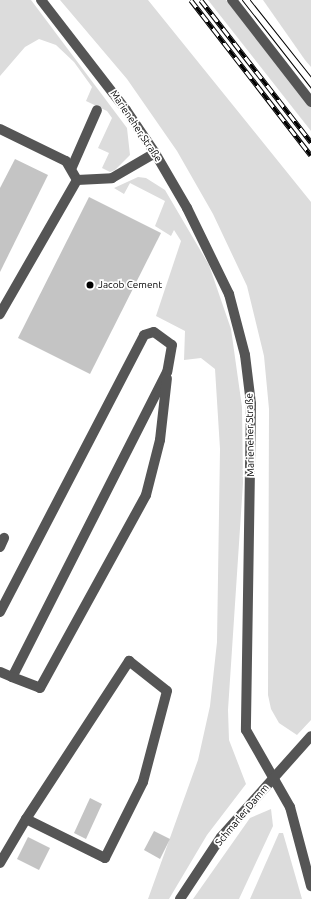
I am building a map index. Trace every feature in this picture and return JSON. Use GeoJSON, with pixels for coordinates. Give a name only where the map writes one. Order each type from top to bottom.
{"type":"FeatureCollection","features":[{"type":"Feature","properties":{"kind":"street","name":"Marieneher Straße"},"geometry":{"type":"LineString","coordinates":[[41,0],[126,110],[155,153],[219,269],[245,355],[251,419],[245,710],[250,742],[274,776],[290,807],[311,886]]}},
{"type":"Feature","properties":{"kind":"street"},"geometry":{"type":"LineString","coordinates":[[232,0],[311,102]]}},
{"type":"Feature","properties":{"kind":"street"},"geometry":{"type":"LineString","coordinates":[[72,167],[98,110]]}},
{"type":"Feature","properties":{"kind":"street"},"geometry":{"type":"LineString","coordinates":[[0,129],[72,167],[77,180]]}},
{"type":"Feature","properties":{"kind":"street"},"geometry":{"type":"LineString","coordinates":[[77,180],[112,178],[155,153]]}},
{"type":"Feature","properties":{"kind":"street"},"geometry":{"type":"LineString","coordinates":[[0,314],[77,180]]}},
{"type":"Feature","properties":{"kind":"street"},"geometry":{"type":"LineString","coordinates":[[0,612],[144,335],[154,332],[172,345],[160,440],[146,495],[40,688],[0,672]]}},
{"type":"Feature","properties":{"kind":"street"},"geometry":{"type":"LineString","coordinates":[[12,677],[168,372]]}},
{"type":"Feature","properties":{"kind":"street"},"geometry":{"type":"LineString","coordinates":[[0,863],[26,819],[129,661],[167,691],[143,782],[105,858],[26,819]]}},
{"type":"Feature","properties":{"kind":"street","name":"Schmarler Damm"},"geometry":{"type":"LineString","coordinates":[[180,899],[221,837],[311,736]]}},
{"type":"Feature","properties":{"kind":"shaded area"},"geometry":{"type":"Polygon","coordinates":[[[0,0],[31,0],[127,128],[130,155],[115,170],[110,172],[102,168],[109,153],[98,148],[112,118],[107,111],[86,101],[92,87],[74,62],[56,45],[39,39],[25,47],[0,76],[0,0]]]}},
{"type":"Feature","properties":{"kind":"shaded area"},"geometry":{"type":"Polygon","coordinates":[[[60,0],[148,0],[311,202],[311,720],[297,735],[279,723],[271,709],[268,695],[269,409],[264,356],[247,286],[213,214],[177,151],[127,79],[60,0]]]}},
{"type":"Feature","properties":{"kind":"shaded area"},"geometry":{"type":"Polygon","coordinates":[[[208,0],[226,0],[311,107],[311,131],[208,0]]]}},
{"type":"Feature","properties":{"kind":"shaded area"},"geometry":{"type":"Polygon","coordinates":[[[263,0],[311,0],[311,67],[305,60],[263,0]]]}},
{"type":"Feature","properties":{"kind":"shaded area"},"geometry":{"type":"Polygon","coordinates":[[[138,177],[146,178],[165,190],[209,265],[231,329],[242,407],[243,483],[228,710],[229,740],[246,784],[207,835],[169,899],[148,899],[198,760],[210,706],[217,642],[220,449],[215,369],[201,358],[184,360],[185,331],[156,316],[181,241],[174,230],[171,236],[155,226],[165,201],[130,183],[124,194],[114,188],[138,177]]]}},
{"type":"Feature","properties":{"kind":"shaded area"},"geometry":{"type":"Polygon","coordinates":[[[271,809],[273,826],[239,899],[193,899],[250,818],[271,809]]]}},
{"type":"Feature","properties":{"kind":"shaded area"},"geometry":{"type":"Polygon","coordinates":[[[279,833],[283,833],[302,899],[250,899],[279,833]]]}},
{"type":"Feature","properties":{"kind":"building"},"geometry":{"type":"Polygon","coordinates":[[[15,159],[48,175],[0,272],[0,188],[15,159]]]}},
{"type":"Feature","properties":{"kind":"building","name":"Jacob Cement"},"geometry":{"type":"Polygon","coordinates":[[[89,197],[161,233],[90,374],[18,338],[89,197]]]}},
{"type":"Feature","properties":{"kind":"building"},"geometry":{"type":"Polygon","coordinates":[[[90,798],[102,804],[86,839],[74,833],[90,798]]]}},
{"type":"Feature","properties":{"kind":"building"},"geometry":{"type":"Polygon","coordinates":[[[154,831],[170,839],[160,859],[144,850],[154,831]]]}},
{"type":"Feature","properties":{"kind":"building"},"geometry":{"type":"Polygon","coordinates":[[[28,837],[50,848],[39,870],[17,859],[28,837]]]}},
{"type":"Feature","properties":{"kind":"tram line"},"geometry":{"type":"LineString","coordinates":[[242,0],[311,88]]}},
{"type":"Feature","properties":{"kind":"tram line"},"geometry":{"type":"LineString","coordinates":[[250,0],[311,77]]}},
{"type":"Feature","properties":{"kind":"railway"},"geometry":{"type":"LineString","coordinates":[[191,0],[311,155]]}},
{"type":"Feature","properties":{"kind":"railway"},"geometry":{"type":"LineString","coordinates":[[201,0],[311,142]]}},
{"type":"Feature","properties":{"kind":"place","name":"Jacob Cement"},"geometry":{"type":"Point","coordinates":[90,285]}}]}
